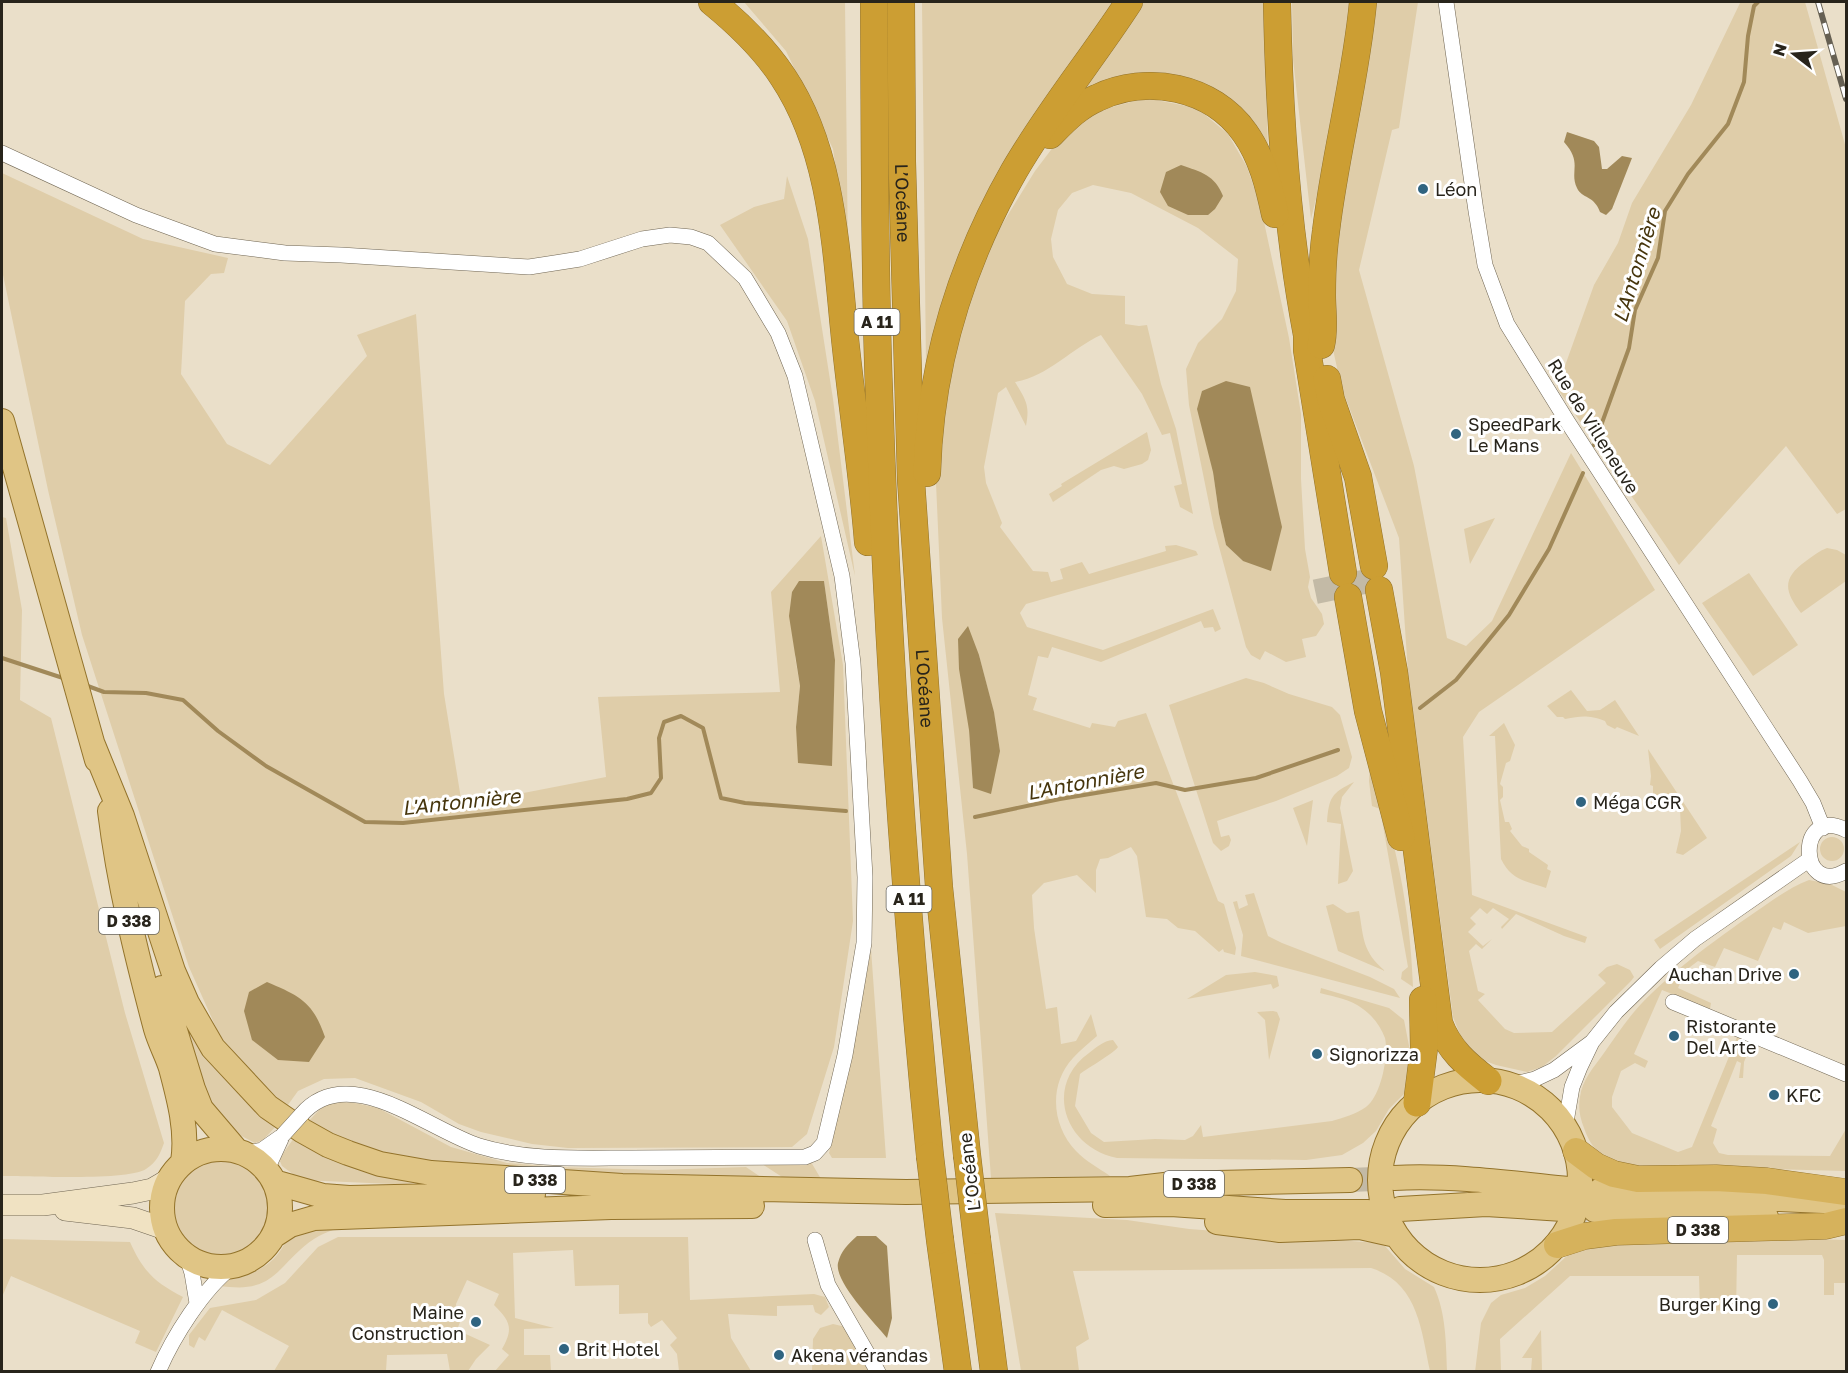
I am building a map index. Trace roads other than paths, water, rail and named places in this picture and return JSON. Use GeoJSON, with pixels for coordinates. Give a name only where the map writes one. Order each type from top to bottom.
{"type":"FeatureCollection","features":[{"type":"Feature","properties":{"kind":"highway"},"geometry":{"type":"LineString","coordinates":[[712,2],[739,24],[761,47],[784,78],[802,112],[819,154],[831,215],[866,519],[874,611],[890,642]]}},
{"type":"Feature","properties":{"kind":"highway","name":"L’Océane"},"geometry":{"type":"LineString","coordinates":[[874,2],[878,367],[890,642],[917,1022],[930,1156],[958,1371]]}},
{"type":"Feature","properties":{"kind":"highway","name":"L’Océane"},"geometry":{"type":"LineString","coordinates":[[901,2],[906,352],[919,601],[940,898],[967,1155],[994,1371]]}},
{"type":"Feature","properties":{"kind":"highway"},"geometry":{"type":"LineString","coordinates":[[919,601],[929,574],[928,434],[934,388],[957,294],[989,217],[1024,156],[1129,2]]}},
{"type":"Feature","properties":{"kind":"highway"},"geometry":{"type":"LineString","coordinates":[[1278,2],[1278,97],[1291,233],[1308,335],[1358,477],[1369,537],[1385,564],[1390,588],[1384,620],[1396,684],[1439,1023],[1450,1047],[1468,1066],[1500,1083]]}},
{"type":"Feature","properties":{"kind":"highway"},"geometry":{"type":"LineString","coordinates":[[1363,2],[1326,233],[1322,270],[1323,334],[1314,348],[1338,545],[1353,584],[1384,620]]}},
{"type":"Feature","properties":{"kind":"highway"},"geometry":{"type":"LineString","coordinates":[[989,217],[1001,208],[1047,138],[1081,107],[1110,92],[1140,86],[1166,86],[1190,92],[1225,113],[1245,132],[1258,155],[1268,185],[1300,336],[1314,348]]}},
{"type":"Feature","properties":{"kind":"highway"},"geometry":{"type":"LineString","coordinates":[[1369,537],[1353,584],[1353,626],[1368,711],[1396,815],[1410,885],[1422,978],[1424,1047],[1417,1103]]}},
{"type":"Feature","properties":{"kind":"highway"},"geometry":{"type":"LineString","coordinates":[[1576,1151],[1596,1166],[1614,1174],[1638,1179],[1716,1178],[1767,1181],[1846,1192]]}},
{"type":"Feature","properties":{"kind":"highway","name":"D 338"},"geometry":{"type":"LineString","coordinates":[[1557,1245],[1594,1234],[1616,1232],[1826,1226],[1844,1215]]}},
{"type":"Feature","properties":{"kind":"main road","name":"D 338"},"geometry":{"type":"LineString","coordinates":[[2,421],[93,745],[109,808],[115,855],[133,940],[180,1109],[186,1145],[176,1171]]}},
{"type":"Feature","properties":{"kind":"main road","name":"D 338"},"geometry":{"type":"LineString","coordinates":[[93,745],[122,816],[169,960],[187,1003],[213,1048],[248,1087],[284,1120],[328,1145],[348,1153],[380,1164],[431,1173],[622,1186],[1125,1197],[1171,1204],[1285,1212],[1368,1212]]}},
{"type":"Feature","properties":{"kind":"main road","name":"D 338"},"geometry":{"type":"LineString","coordinates":[[109,808],[120,832],[167,1006],[193,1089],[201,1109],[240,1152]]}},
{"type":"Feature","properties":{"kind":"main road"},"geometry":{"type":"LineString","coordinates":[[1463,1082],[1500,1083],[1525,1091],[1543,1102],[1565,1128],[1576,1151],[1580,1182],[1577,1203],[1570,1224],[1557,1245],[1541,1260],[1521,1272],[1497,1279],[1470,1280],[1432,1268],[1412,1254],[1396,1234],[1382,1201],[1380,1181],[1388,1169],[1392,1133],[1401,1119],[1417,1103],[1438,1089],[1450,1085],[1463,1082]]}},
{"type":"Feature","properties":{"kind":"main road"},"geometry":{"type":"LineString","coordinates":[[2,1205],[44,1205],[133,1194],[152,1189],[195,1154],[222,1148],[240,1152],[260,1163],[271,1177],[278,1192],[280,1209],[277,1225],[267,1245],[254,1257],[233,1266],[209,1266],[187,1257],[174,1245],[165,1229],[161,1207],[163,1193],[176,1171]]}},
{"type":"Feature","properties":{"kind":"main road","name":"D 338"},"geometry":{"type":"LineString","coordinates":[[273,1236],[290,1225],[314,1218],[612,1207],[1172,1195],[1331,1201],[1359,1192],[1388,1169]]}},
{"type":"Feature","properties":{"kind":"main road"},"geometry":{"type":"LineString","coordinates":[[1388,1169],[1416,1176],[1469,1179],[1566,1199],[1400,1209]]}},
{"type":"Feature","properties":{"kind":"main road","name":"D 338"},"geometry":{"type":"LineString","coordinates":[[271,1177],[323,1196],[349,1198],[776,1190]]}},
{"type":"Feature","properties":{"kind":"main road","name":"D 338"},"geometry":{"type":"LineString","coordinates":[[1125,1197],[1173,1184],[1350,1180]]}},
{"type":"Feature","properties":{"kind":"main road","name":"D 338"},"geometry":{"type":"LineString","coordinates":[[1125,1197],[1170,1216],[1280,1230],[1360,1227],[1396,1234]]}},
{"type":"Feature","properties":{"kind":"main road","name":"D 338"},"geometry":{"type":"LineString","coordinates":[[1598,1201],[1825,1218],[1844,1215]]}},
{"type":"Feature","properties":{"kind":"main road"},"geometry":{"type":"LineString","coordinates":[[44,1205],[64,1210],[133,1218],[165,1229]]}},
{"type":"Feature","properties":{"kind":"street","name":"Rue de Villeneuve"},"geometry":{"type":"LineString","coordinates":[[1446,2],[1485,265],[1507,324],[1567,422],[1800,781],[1813,803],[1822,828]]}},
{"type":"Feature","properties":{"kind":"street"},"geometry":{"type":"LineString","coordinates":[[2,153],[136,215],[214,244],[285,253],[529,267],[580,259],[642,239],[670,235],[691,237],[708,243],[745,278],[778,333],[795,376],[842,576],[853,663],[865,877],[864,943],[845,1055],[824,1143],[815,1153],[805,1157],[557,1158],[511,1154],[478,1145],[370,1097],[336,1094],[309,1105],[282,1136],[262,1150],[240,1152]]}},
{"type":"Feature","properties":{"kind":"street"},"geometry":{"type":"LineString","coordinates":[[1846,830],[1836,826],[1822,828],[1809,842],[1810,859],[1816,868],[1834,876],[1846,871]]}},
{"type":"Feature","properties":{"kind":"street"},"geometry":{"type":"LineString","coordinates":[[1565,1128],[1572,1087],[1592,1042],[1616,1012],[1687,946],[1736,909],[1810,859]]}},
{"type":"Feature","properties":{"kind":"street"},"geometry":{"type":"LineString","coordinates":[[1673,1002],[1846,1074]]}},
{"type":"Feature","properties":{"kind":"street"},"geometry":{"type":"LineString","coordinates":[[1500,1083],[1535,1079],[1554,1070],[1592,1042]]}},
{"type":"Feature","properties":{"kind":"street"},"geometry":{"type":"LineString","coordinates":[[271,1177],[270,1163],[282,1136]]}},
{"type":"Feature","properties":{"kind":"street"},"geometry":{"type":"LineString","coordinates":[[815,1240],[828,1285],[878,1371]]}},
{"type":"Feature","properties":{"kind":"street"},"geometry":{"type":"LineString","coordinates":[[187,1257],[197,1303]]}},
{"type":"Feature","properties":{"kind":"street"},"geometry":{"type":"LineString","coordinates":[[158,1371],[197,1303],[218,1278],[233,1266]]}},
{"type":"Feature","properties":{"kind":"waterway","name":"L'Antonnière"},"geometry":{"type":"LineString","coordinates":[[1594,445],[1629,348],[1635,310],[1658,258],[1665,211],[1688,174],[1728,124],[1744,82],[1748,36],[1754,6],[1758,2]]}},
{"type":"Feature","properties":{"kind":"waterway","name":"L'Antonnière"},"geometry":{"type":"LineString","coordinates":[[1420,708],[1456,680],[1509,615],[1549,549],[1583,473]]}},
{"type":"Feature","properties":{"kind":"waterway","name":"L'Antonnière"},"geometry":{"type":"LineString","coordinates":[[2,658],[66,679]]}},
{"type":"Feature","properties":{"kind":"waterway","name":"L'Antonnière"},"geometry":{"type":"LineString","coordinates":[[85,685],[104,692],[146,693],[183,700],[218,731],[266,766],[365,822],[403,823],[627,799],[651,793],[661,778],[659,738],[664,722],[681,716],[703,728],[721,798],[745,803],[846,811]]}},
{"type":"Feature","properties":{"kind":"waterway","name":"L'Antonnière"},"geometry":{"type":"LineString","coordinates":[[975,817],[1060,799],[1156,783],[1185,790],[1256,778],[1338,750]]}},
{"type":"Feature","properties":{"kind":"tunnel"},"geometry":{"type":"LineString","coordinates":[[1356,571],[1360,595]]}},
{"type":"Feature","properties":{"kind":"tunnel"},"geometry":{"type":"LineString","coordinates":[[1326,577],[1331,601]]}},
{"type":"Feature","properties":{"kind":"tunnel"},"geometry":{"type":"LineString","coordinates":[[1350,1180],[1394,1178]]}},
{"type":"Feature","properties":{"kind":"tunnel"},"geometry":{"type":"LineString","coordinates":[[1563,1209],[1595,1210]]}},
{"type":"Feature","properties":{"kind":"railway"},"geometry":{"type":"LineString","coordinates":[[1818,2],[1846,99]]}},
{"type":"Feature","properties":{"kind":"place","name":"Léon"},"geometry":{"type":"Point","coordinates":[1423,189]}},
{"type":"Feature","properties":{"kind":"place","name":"SpeedPark Le Mans"},"geometry":{"type":"Point","coordinates":[1456,434]}},
{"type":"Feature","properties":{"kind":"place","name":"Méga CGR"},"geometry":{"type":"Point","coordinates":[1581,802]}},
{"type":"Feature","properties":{"kind":"place","name":"Auchan Drive"},"geometry":{"type":"Point","coordinates":[1794,974]}},
{"type":"Feature","properties":{"kind":"place","name":"Ristorante Del Arte"},"geometry":{"type":"Point","coordinates":[1674,1036]}},
{"type":"Feature","properties":{"kind":"place","name":"Signorizza"},"geometry":{"type":"Point","coordinates":[1317,1054]}},
{"type":"Feature","properties":{"kind":"place","name":"KFC"},"geometry":{"type":"Point","coordinates":[1774,1095]}},
{"type":"Feature","properties":{"kind":"place","name":"Burger King"},"geometry":{"type":"Point","coordinates":[1773,1304]}},
{"type":"Feature","properties":{"kind":"place","name":"Maine Construction"},"geometry":{"type":"Point","coordinates":[476,1322]}},
{"type":"Feature","properties":{"kind":"place","name":"Brit Hotel"},"geometry":{"type":"Point","coordinates":[564,1349]}},
{"type":"Feature","properties":{"kind":"place","name":"Akena vérandas"},"geometry":{"type":"Point","coordinates":[779,1355]}}]}
